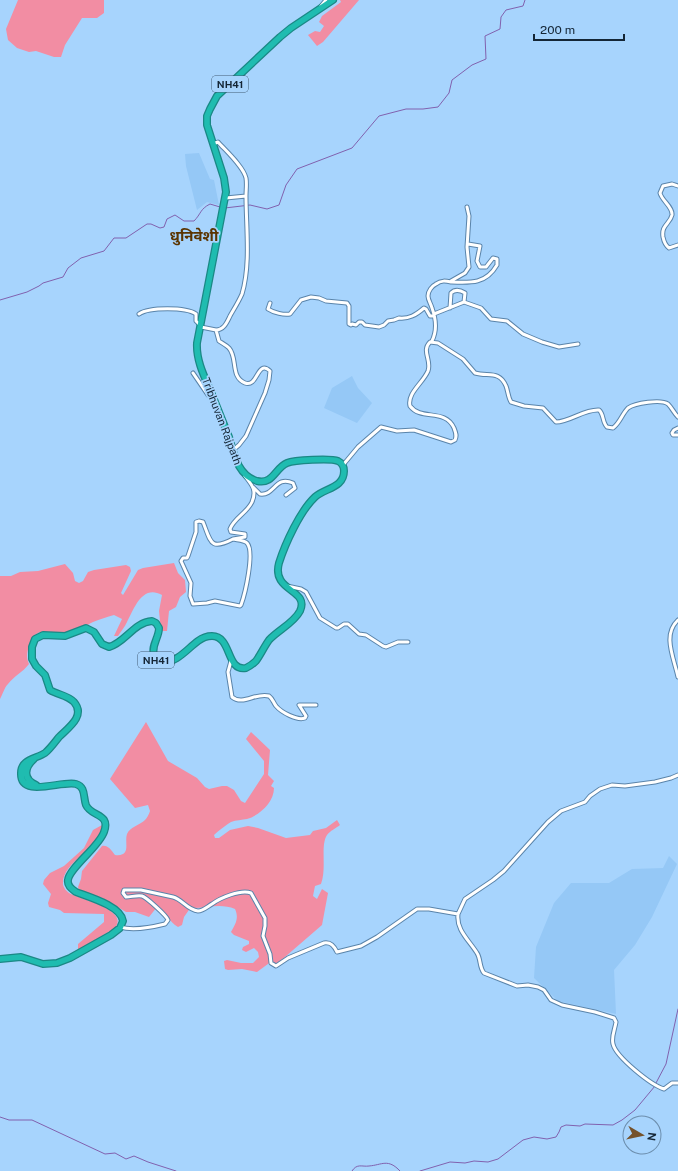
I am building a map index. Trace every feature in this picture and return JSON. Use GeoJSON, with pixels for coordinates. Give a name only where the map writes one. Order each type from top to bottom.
{"type":"FeatureCollection","features":[{"type":"Feature","properties":{"kind":"highway","name":"Tribhuvan Rajpath"},"geometry":{"type":"LineString","coordinates":[[333,0],[280,37],[217,96],[207,116],[207,125],[226,186],[226,198],[198,342],[197,354],[236,461],[241,470],[248,476],[263,482],[269,479],[282,466],[290,462],[331,460],[338,461],[343,465]]}},
{"type":"Feature","properties":{"kind":"highway"},"geometry":{"type":"LineString","coordinates":[[232,659],[239,668],[245,668],[252,665],[269,640],[298,614],[301,607],[299,599],[295,592],[284,585],[278,577],[278,567],[283,551],[306,507],[315,497],[340,483],[344,475],[343,465]]}},
{"type":"Feature","properties":{"kind":"highway","name":"NH41"},"geometry":{"type":"LineString","coordinates":[[120,927],[123,922],[122,917],[117,910],[76,892],[70,888],[68,883],[72,871],[96,845],[103,835],[106,826],[104,820],[88,807],[83,790],[78,785],[66,784],[34,787],[23,782],[21,776],[21,770],[24,764],[47,751],[72,724],[78,712],[75,704],[70,698],[50,690],[45,675],[34,663],[31,654],[34,640],[38,636],[65,636],[84,628],[88,628],[95,634],[102,644],[109,647],[118,643],[141,625],[152,622],[156,623],[159,628],[153,648],[154,656],[157,661],[165,662],[174,660],[200,640],[211,636],[218,637],[223,641],[232,659]]}},
{"type":"Feature","properties":{"kind":"highway"},"geometry":{"type":"LineString","coordinates":[[0,959],[21,956],[43,964],[54,964],[70,958],[104,939],[120,927]]}},
{"type":"Feature","properties":{"kind":"street"},"geometry":{"type":"LineString","coordinates":[[316,12],[326,0]]}},
{"type":"Feature","properties":{"kind":"street"},"geometry":{"type":"LineString","coordinates":[[139,314],[147,310],[156,309],[194,312],[196,314],[196,322],[201,326],[220,330],[225,326],[242,294],[248,250],[245,176],[232,155],[218,142],[213,144]]}},
{"type":"Feature","properties":{"kind":"street"},"geometry":{"type":"LineString","coordinates":[[678,186],[672,184],[663,186],[660,193],[661,198],[672,213],[672,216],[663,229],[663,241],[669,248],[678,245]]}},
{"type":"Feature","properties":{"kind":"street"},"geometry":{"type":"LineString","coordinates":[[226,198],[246,196]]}},
{"type":"Feature","properties":{"kind":"street"},"geometry":{"type":"LineString","coordinates":[[450,282],[466,273],[468,269],[469,216],[467,207]]}},
{"type":"Feature","properties":{"kind":"street"},"geometry":{"type":"LineString","coordinates":[[343,465],[358,447],[381,427],[397,431],[414,430],[448,442],[453,442],[455,440],[456,432],[449,420],[441,416],[416,411],[412,409],[410,402],[411,395],[428,371],[429,365],[426,348],[428,343],[432,341],[436,328],[434,315],[428,297],[430,290],[438,282],[478,282],[488,276],[497,265],[497,259],[493,258],[486,267],[480,267],[477,261],[480,246],[468,244]]}},
{"type":"Feature","properties":{"kind":"street"},"geometry":{"type":"LineString","coordinates":[[450,308],[451,293],[455,290],[465,293],[464,302]]}},
{"type":"Feature","properties":{"kind":"street"},"geometry":{"type":"LineString","coordinates":[[270,303],[268,308],[272,311],[285,315],[290,314],[301,300],[311,297],[326,301],[347,303],[350,306],[349,324],[351,326],[352,324],[356,325],[359,322],[362,322],[365,325],[379,327],[388,321],[415,315],[424,308],[430,316],[464,302],[481,308],[492,319],[507,321],[523,334],[536,340],[555,346],[578,344]]}},
{"type":"Feature","properties":{"kind":"street"},"geometry":{"type":"LineString","coordinates":[[216,330],[219,341],[230,348],[236,375],[239,379],[246,383],[251,383],[256,378],[260,370],[266,368],[270,371],[269,380],[246,436],[233,450]]}},
{"type":"Feature","properties":{"kind":"street"},"geometry":{"type":"LineString","coordinates":[[432,341],[438,343],[463,359],[475,373],[492,375],[500,378],[506,386],[511,402],[524,406],[543,408],[556,422],[561,422],[597,409],[601,411],[604,425],[613,428],[620,422],[629,407],[658,401],[669,405],[678,417]]}},
{"type":"Feature","properties":{"kind":"street"},"geometry":{"type":"LineString","coordinates":[[193,373],[208,395],[213,396]]}},
{"type":"Feature","properties":{"kind":"street"},"geometry":{"type":"LineString","coordinates":[[678,428],[672,433],[673,435],[678,436]]}},
{"type":"Feature","properties":{"kind":"street"},"geometry":{"type":"LineString","coordinates":[[236,461],[238,469],[260,494],[264,495],[268,493],[280,482],[288,481],[293,483],[295,488],[286,495]]}},
{"type":"Feature","properties":{"kind":"street"},"geometry":{"type":"LineString","coordinates":[[233,539],[246,542],[249,547],[248,576],[241,605],[215,601],[193,604],[190,596],[191,583],[181,561],[183,558],[187,558],[188,556],[196,532],[196,522],[203,522],[210,540],[217,546],[233,539],[245,536],[245,534],[242,533],[231,532],[230,529],[232,524],[249,508],[254,496],[253,487]]}},
{"type":"Feature","properties":{"kind":"street"},"geometry":{"type":"LineString","coordinates":[[284,585],[301,589],[306,592],[320,618],[336,628],[344,624],[348,624],[359,634],[366,635],[386,647],[398,642],[408,642]]}},
{"type":"Feature","properties":{"kind":"street"},"geometry":{"type":"LineString","coordinates":[[678,620],[672,626],[669,634],[678,676]]}},
{"type":"Feature","properties":{"kind":"street"},"geometry":{"type":"LineString","coordinates":[[232,659],[228,672],[232,697],[235,700],[241,701],[256,696],[266,695],[272,698],[276,706],[281,710],[294,717],[302,719],[306,716],[299,705],[316,705]]}},
{"type":"Feature","properties":{"kind":"street"},"geometry":{"type":"LineString","coordinates":[[678,775],[655,782],[625,786],[612,785],[600,789],[590,796],[586,802],[558,814],[544,826],[504,871],[465,898],[458,914],[458,925],[468,942],[478,954],[481,969],[484,973],[517,986],[528,985],[538,987],[544,990],[551,1000],[562,1006],[595,1012],[614,1018],[616,1022],[612,1039],[615,1050],[639,1074],[664,1089],[672,1083],[678,1083]]}},
{"type":"Feature","properties":{"kind":"street"},"geometry":{"type":"LineString","coordinates":[[120,927],[153,927],[165,924],[168,920],[166,914],[156,908],[145,897],[128,897],[123,895],[124,890],[151,892],[173,896],[191,909],[199,911],[226,897],[247,891],[251,893],[265,918],[263,936],[270,954],[271,963],[276,966],[288,958],[324,943],[329,943],[332,945],[337,952],[361,946],[386,931],[417,909],[429,909],[458,914]]}},
{"type":"Feature","properties":{"kind":"shaded area"},"geometry":{"type":"Polygon","coordinates":[[[18,0],[104,0],[104,13],[97,18],[82,18],[65,45],[61,57],[54,57],[36,51],[29,52],[17,48],[8,40],[6,29],[18,0]]]}},
{"type":"Feature","properties":{"kind":"shaded area"},"geometry":{"type":"Polygon","coordinates":[[[340,0],[359,0],[323,42],[317,46],[308,35],[315,31],[320,32],[324,26],[319,22],[322,16],[341,2],[340,0]]]}},
{"type":"Feature","properties":{"kind":"shaded area"},"geometry":{"type":"Polygon","coordinates":[[[199,153],[210,179],[214,180],[219,205],[207,202],[197,210],[186,166],[185,154],[199,153]]]}},
{"type":"Feature","properties":{"kind":"shaded area"},"geometry":{"type":"Polygon","coordinates":[[[352,376],[358,388],[372,403],[357,423],[324,408],[332,388],[352,376]]]}},
{"type":"Feature","properties":{"kind":"shaded area"},"geometry":{"type":"Polygon","coordinates":[[[174,563],[178,573],[185,580],[186,592],[180,597],[176,607],[169,611],[167,631],[161,631],[159,611],[162,595],[155,592],[144,595],[136,605],[118,636],[114,636],[122,619],[114,615],[93,622],[68,634],[41,632],[36,634],[28,650],[27,660],[29,664],[7,686],[0,699],[0,576],[11,576],[20,572],[38,571],[65,564],[73,573],[75,581],[79,583],[83,581],[88,572],[126,565],[130,567],[131,571],[121,593],[123,595],[138,570],[174,563]]]}},
{"type":"Feature","properties":{"kind":"shaded area"},"geometry":{"type":"Polygon","coordinates":[[[146,722],[168,761],[197,778],[205,787],[209,789],[227,786],[234,790],[241,801],[245,803],[264,774],[264,761],[246,739],[251,732],[270,750],[268,775],[274,781],[271,786],[274,788],[272,798],[269,803],[252,817],[229,823],[214,835],[215,838],[219,838],[230,830],[248,826],[286,838],[310,835],[313,831],[326,828],[337,820],[340,825],[327,835],[325,840],[323,878],[321,884],[315,886],[313,896],[317,899],[322,889],[328,893],[322,925],[278,963],[274,963],[272,961],[257,972],[242,969],[225,969],[224,961],[227,960],[241,963],[253,963],[259,957],[258,952],[254,948],[246,952],[242,950],[243,947],[249,944],[249,941],[234,935],[231,932],[237,915],[235,909],[230,907],[191,907],[184,917],[182,925],[178,927],[164,912],[157,907],[149,917],[135,912],[126,912],[108,901],[79,890],[78,887],[82,871],[102,846],[108,847],[115,855],[124,854],[128,832],[145,820],[150,812],[148,805],[135,808],[110,779],[146,722]]]}},
{"type":"Feature","properties":{"kind":"shaded area"},"geometry":{"type":"Polygon","coordinates":[[[102,825],[100,834],[95,842],[68,869],[64,877],[63,885],[69,893],[109,910],[115,915],[118,921],[115,928],[78,950],[78,944],[104,922],[104,914],[64,913],[60,910],[49,907],[48,903],[51,894],[43,884],[44,880],[50,873],[64,866],[84,848],[93,830],[102,825]]]}},
{"type":"Feature","properties":{"kind":"shaded area"},"geometry":{"type":"Polygon","coordinates":[[[669,856],[677,864],[652,917],[635,945],[614,970],[616,1014],[558,1001],[534,978],[536,947],[554,903],[571,883],[609,883],[632,869],[663,868],[669,856]]]}},
{"type":"Feature","properties":{"kind":"waterway"},"geometry":{"type":"LineString","coordinates":[[225,208],[250,205],[267,209],[279,205],[286,185],[297,169],[352,148],[379,116],[406,109],[438,107],[449,93],[452,80],[472,65],[486,59],[485,36],[500,29],[501,17],[506,10],[523,6],[525,0]]}},
{"type":"Feature","properties":{"kind":"waterway"},"geometry":{"type":"LineString","coordinates":[[0,300],[27,292],[43,283],[63,277],[68,268],[81,258],[104,251],[114,238],[126,238],[147,224],[160,228],[164,227],[167,219],[175,215],[184,221],[194,221],[202,210],[210,204],[220,207]]}},
{"type":"Feature","properties":{"kind":"waterway"},"geometry":{"type":"LineString","coordinates":[[656,1083],[666,1064],[678,1009]]}},
{"type":"Feature","properties":{"kind":"waterway"},"geometry":{"type":"LineString","coordinates":[[420,1171],[450,1162],[488,1162],[498,1159],[523,1140],[534,1137],[547,1139],[556,1137],[561,1127],[566,1125],[613,1125],[635,1110],[655,1086]]}},
{"type":"Feature","properties":{"kind":"waterway"},"geometry":{"type":"LineString","coordinates":[[0,1117],[9,1120],[32,1120],[105,1154],[115,1153],[126,1159],[134,1156],[176,1171]]}},
{"type":"Feature","properties":{"kind":"waterway"},"geometry":{"type":"LineString","coordinates":[[352,1171],[358,1166],[369,1166],[385,1163],[396,1167],[400,1171]]}},
{"type":"Feature","properties":{"kind":"district","name":"धुनिवेशी"},"geometry":{"type":"Point","coordinates":[194,236]}}]}
